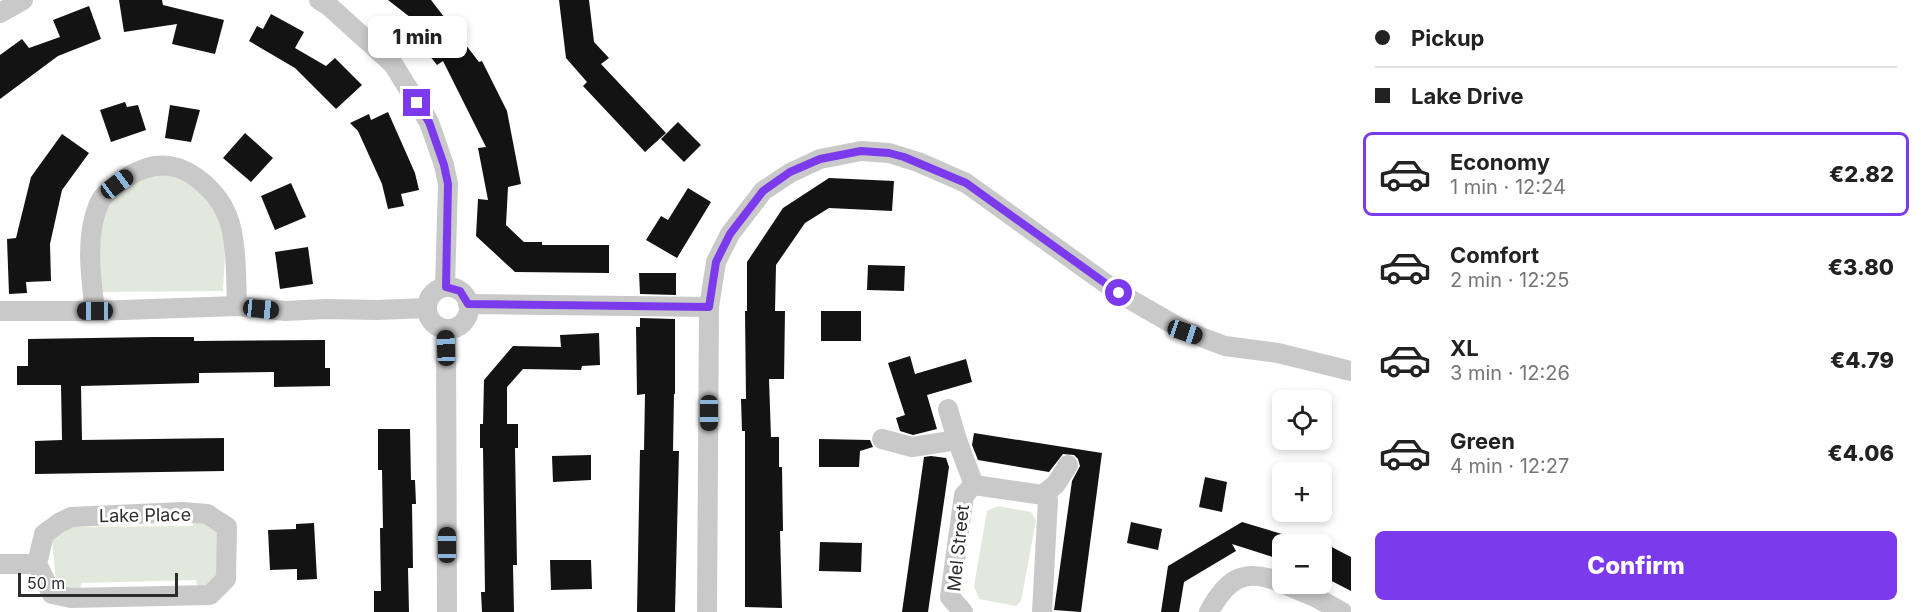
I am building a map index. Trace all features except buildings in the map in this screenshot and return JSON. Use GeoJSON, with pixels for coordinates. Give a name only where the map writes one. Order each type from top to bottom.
{"type":"FeatureCollection","features":[{"type":"Feature","properties":{"kind":"street"},"geometry":{"type":"LineString","coordinates":[[1,11],[23,0]]}},
{"type":"Feature","properties":{"kind":"street"},"geometry":{"type":"LineString","coordinates":[[319,0],[329,6],[393,64],[429,122],[448,184],[446,287]]}},
{"type":"Feature","properties":{"kind":"street"},"geometry":{"type":"LineString","coordinates":[[707,612],[709,307],[716,262],[730,234],[763,191],[790,172],[820,159],[861,151],[889,153],[918,162],[966,183],[1119,293],[1185,332],[1225,346],[1278,353],[1351,370]]}},
{"type":"Feature","properties":{"kind":"street"},"geometry":{"type":"LineString","coordinates":[[95,311],[91,257],[94,219],[98,205],[105,193],[131,174],[155,166],[170,166],[189,173],[218,197],[228,216],[232,232],[237,306]]}},
{"type":"Feature","properties":{"kind":"street"},"geometry":{"type":"LineString","coordinates":[[446,287],[460,291],[468,304],[466,319],[460,326],[446,329],[432,322],[427,308],[432,294],[446,287]]}},
{"type":"Feature","properties":{"kind":"street"},"geometry":{"type":"LineString","coordinates":[[468,304],[709,307]]}},
{"type":"Feature","properties":{"kind":"street"},"geometry":{"type":"LineString","coordinates":[[0,311],[95,311],[237,306],[285,312],[326,309],[427,308]]}},
{"type":"Feature","properties":{"kind":"street"},"geometry":{"type":"LineString","coordinates":[[446,329],[447,612]]}},
{"type":"Feature","properties":{"kind":"street","name":"Mel Street"},"geometry":{"type":"LineString","coordinates":[[948,409],[957,440],[975,485]]}},
{"type":"Feature","properties":{"kind":"street"},"geometry":{"type":"LineString","coordinates":[[882,439],[912,447],[957,440]]}},
{"type":"Feature","properties":{"kind":"street"},"geometry":{"type":"LineString","coordinates":[[1042,612],[1048,500],[1043,495],[1056,484],[1068,465]]}},
{"type":"Feature","properties":{"kind":"street","name":"Mel Street"},"geometry":{"type":"LineString","coordinates":[[975,485],[1043,495]]}},
{"type":"Feature","properties":{"kind":"street","name":"Mel Street"},"geometry":{"type":"LineString","coordinates":[[963,612],[950,597],[964,495],[975,485]]}},
{"type":"Feature","properties":{"kind":"street","name":"Lake Place"},"geometry":{"type":"LineString","coordinates":[[183,512],[207,514],[227,527],[226,579],[210,595],[71,598],[52,594],[37,564],[44,534],[59,522],[71,517],[183,512]]}},
{"type":"Feature","properties":{"kind":"street"},"geometry":{"type":"LineString","coordinates":[[0,564],[37,564]]}},
{"type":"Feature","properties":{"kind":"street"},"geometry":{"type":"LineString","coordinates":[[1209,612],[1221,590],[1242,576],[1258,575],[1272,579]]}},
{"type":"Feature","properties":{"kind":"street"},"geometry":{"type":"LineString","coordinates":[[1308,594],[1342,612]]}},
{"type":"Feature","properties":{"kind":"shaded area"},"geometry":{"type":"Polygon","coordinates":[[[169,174],[201,192],[216,206],[223,225],[224,236],[223,291],[99,292],[95,247],[107,204],[143,177],[169,174]]]}},
{"type":"Feature","properties":{"kind":"shaded area"},"geometry":{"type":"Polygon","coordinates":[[[998,506],[1031,512],[1036,520],[1021,601],[1016,606],[979,599],[974,586],[987,511],[998,506]]]}},
{"type":"Feature","properties":{"kind":"shaded area"},"geometry":{"type":"Polygon","coordinates":[[[199,519],[220,531],[218,576],[208,587],[197,587],[196,580],[81,583],[81,590],[64,588],[56,582],[52,539],[78,521],[79,527],[193,526],[193,520],[199,519]]]}},
{"type":"Feature","properties":{"kind":"route"},"geometry":{"type":"LineString","coordinates":[[417,103],[429,122],[448,184],[446,287],[460,291],[468,304],[709,307],[716,262],[730,234],[763,191],[790,172],[820,159],[861,151],[889,153],[904,157],[966,183],[1119,293]]}}]}
